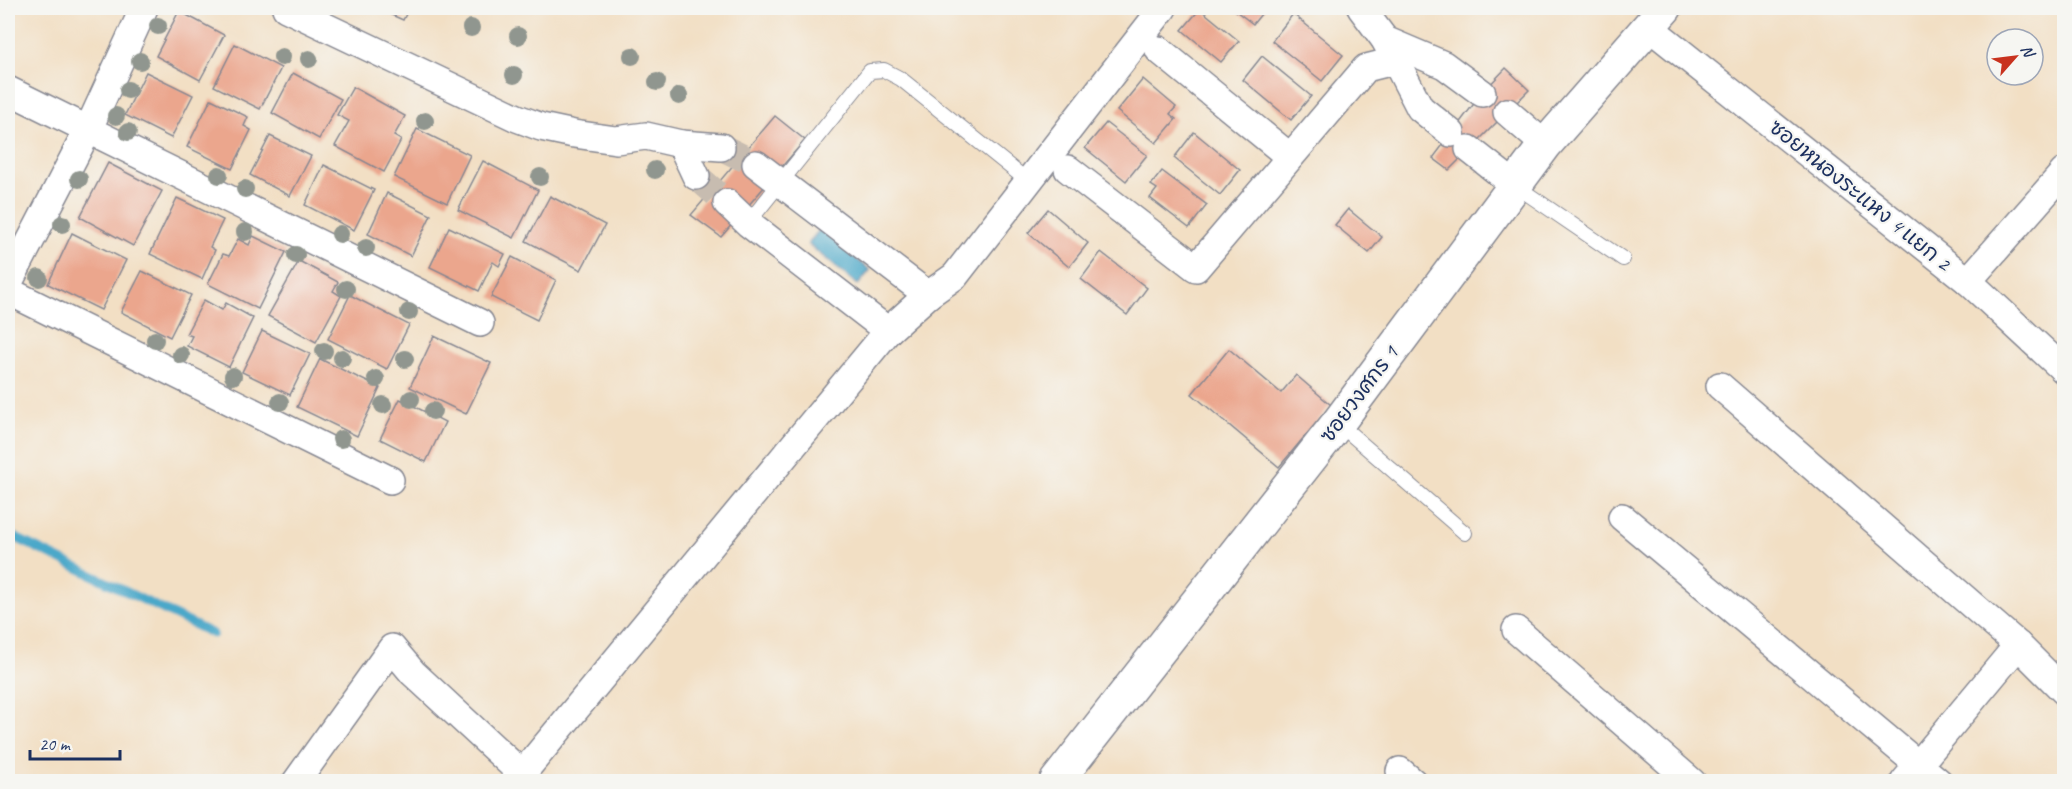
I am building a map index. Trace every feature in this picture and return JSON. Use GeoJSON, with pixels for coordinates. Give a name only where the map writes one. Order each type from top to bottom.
{"type":"FeatureCollection","features":[{"type":"Feature","properties":{"kind":"street"},"geometry":{"type":"LineString","coordinates":[[8,284],[88,130],[144,8]]}},
{"type":"Feature","properties":{"kind":"street"},"geometry":{"type":"LineString","coordinates":[[285,8],[541,128],[616,140],[646,136],[681,144],[721,147]]}},
{"type":"Feature","properties":{"kind":"street"},"geometry":{"type":"LineString","coordinates":[[296,782],[392,648],[413,673],[520,778],[888,331],[955,276],[1163,8]]}},
{"type":"Feature","properties":{"kind":"street"},"geometry":{"type":"LineString","coordinates":[[1361,8],[1389,50],[1419,108],[1516,186]]}},
{"type":"Feature","properties":{"kind":"street","name":"ซอยวงศกร 1"},"geometry":{"type":"LineString","coordinates":[[1056,782],[1338,423],[1545,145],[1657,17]]}},
{"type":"Feature","properties":{"kind":"street","name":"ซอยหนองระแหง 4 แยก 2"},"geometry":{"type":"LineString","coordinates":[[1657,17],[1968,281],[2064,370]]}},
{"type":"Feature","properties":{"kind":"street"},"geometry":{"type":"LineString","coordinates":[[1160,50],[1290,157]]}},
{"type":"Feature","properties":{"kind":"street"},"geometry":{"type":"LineString","coordinates":[[1389,50],[1444,65],[1482,93]]}},
{"type":"Feature","properties":{"kind":"street"},"geometry":{"type":"LineString","coordinates":[[1068,169],[1196,268],[1366,68],[1389,50]]}},
{"type":"Feature","properties":{"kind":"street"},"geometry":{"type":"LineString","coordinates":[[8,90],[480,323]]}},
{"type":"Feature","properties":{"kind":"street"},"geometry":{"type":"LineString","coordinates":[[1507,112],[1545,145]]}},
{"type":"Feature","properties":{"kind":"street"},"geometry":{"type":"LineString","coordinates":[[681,144],[696,176]]}},
{"type":"Feature","properties":{"kind":"street"},"geometry":{"type":"LineString","coordinates":[[756,164],[928,296]]}},
{"type":"Feature","properties":{"kind":"street"},"geometry":{"type":"LineString","coordinates":[[1968,281],[2064,172]]}},
{"type":"Feature","properties":{"kind":"street"},"geometry":{"type":"LineString","coordinates":[[727,203],[748,223],[888,331]]}},
{"type":"Feature","properties":{"kind":"street"},"geometry":{"type":"LineString","coordinates":[[8,291],[390,480]]}},
{"type":"Feature","properties":{"kind":"street"},"geometry":{"type":"LineString","coordinates":[[1720,386],[2018,645],[2064,691]]}},
{"type":"Feature","properties":{"kind":"street"},"geometry":{"type":"LineString","coordinates":[[1622,517],[1921,776],[2018,645]]}},
{"type":"Feature","properties":{"kind":"street"},"geometry":{"type":"LineString","coordinates":[[1516,630],[1692,782]]}},
{"type":"Feature","properties":{"kind":"lane"},"geometry":{"type":"LineString","coordinates":[[748,223],[870,71],[884,70],[901,79],[1029,182]]}},
{"type":"Feature","properties":{"kind":"lane"},"geometry":{"type":"LineString","coordinates":[[1516,186],[1623,259]]}},
{"type":"Feature","properties":{"kind":"lane"},"geometry":{"type":"LineString","coordinates":[[1338,423],[1465,533]]}},
{"type":"Feature","properties":{"kind":"path"},"geometry":{"type":"LineString","coordinates":[[8,779],[13,782]]}},
{"type":"Feature","properties":{"kind":"water"},"geometry":{"type":"Polygon","coordinates":[[[820,229],[870,270],[858,285],[808,244],[820,229]]]}},
{"type":"Feature","properties":{"kind":"building"},"geometry":{"type":"Polygon","coordinates":[[[376,8],[409,8],[403,20],[376,8]]]}},
{"type":"Feature","properties":{"kind":"building"},"geometry":{"type":"Polygon","coordinates":[[[1232,8],[1266,8],[1253,24],[1232,8]]]}},
{"type":"Feature","properties":{"kind":"building"},"geometry":{"type":"Polygon","coordinates":[[[1200,9],[1239,41],[1221,62],[1182,30],[1200,9]]]}},
{"type":"Feature","properties":{"kind":"building"},"geometry":{"type":"Polygon","coordinates":[[[179,11],[224,35],[200,80],[156,56],[179,11]]]}},
{"type":"Feature","properties":{"kind":"building"},"geometry":{"type":"Polygon","coordinates":[[[1293,14],[1343,55],[1322,81],[1272,41],[1293,14]]]}},
{"type":"Feature","properties":{"kind":"building"},"geometry":{"type":"Polygon","coordinates":[[[235,44],[281,68],[260,109],[214,86],[235,44]]]}},
{"type":"Feature","properties":{"kind":"building"},"geometry":{"type":"Polygon","coordinates":[[[1262,56],[1311,96],[1291,120],[1243,80],[1262,56]]]}},
{"type":"Feature","properties":{"kind":"building"},"geometry":{"type":"Polygon","coordinates":[[[1506,68],[1529,90],[1449,170],[1433,158],[1482,93],[1506,68]]]}},
{"type":"Feature","properties":{"kind":"building"},"geometry":{"type":"Polygon","coordinates":[[[146,72],[193,95],[171,138],[125,115],[146,72]]]}},
{"type":"Feature","properties":{"kind":"building"},"geometry":{"type":"Polygon","coordinates":[[[293,73],[341,99],[319,139],[272,113],[293,73]]]}},
{"type":"Feature","properties":{"kind":"building"},"geometry":{"type":"Polygon","coordinates":[[[1143,79],[1176,107],[1170,114],[1176,119],[1156,143],[1117,111],[1143,79]]]}},
{"type":"Feature","properties":{"kind":"building"},"geometry":{"type":"Polygon","coordinates":[[[353,87],[405,116],[394,136],[401,140],[384,172],[335,146],[349,121],[337,115],[353,87]]]}},
{"type":"Feature","properties":{"kind":"building"},"geometry":{"type":"Polygon","coordinates":[[[211,99],[248,117],[244,126],[251,130],[232,169],[187,147],[211,99]]]}},
{"type":"Feature","properties":{"kind":"building"},"geometry":{"type":"Polygon","coordinates":[[[775,116],[805,140],[721,237],[691,215],[775,116]]]}},
{"type":"Feature","properties":{"kind":"building"},"geometry":{"type":"Polygon","coordinates":[[[1106,123],[1147,155],[1126,181],[1085,148],[1106,123]]]}},
{"type":"Feature","properties":{"kind":"building"},"geometry":{"type":"Polygon","coordinates":[[[417,129],[470,155],[447,203],[394,177],[417,129]]]}},
{"type":"Feature","properties":{"kind":"building"},"geometry":{"type":"Polygon","coordinates":[[[1194,132],[1240,170],[1220,195],[1174,158],[1194,132]]]}},
{"type":"Feature","properties":{"kind":"building"},"geometry":{"type":"Polygon","coordinates":[[[270,136],[311,156],[290,196],[250,175],[270,136]]]}},
{"type":"Feature","properties":{"kind":"building"},"geometry":{"type":"Polygon","coordinates":[[[483,161],[538,190],[514,238],[458,210],[483,161]]]}},
{"type":"Feature","properties":{"kind":"building"},"geometry":{"type":"Polygon","coordinates":[[[108,163],[162,191],[133,246],[80,217],[108,163]]]}},
{"type":"Feature","properties":{"kind":"building"},"geometry":{"type":"Polygon","coordinates":[[[324,165],[374,190],[354,230],[305,205],[324,165]]]}},
{"type":"Feature","properties":{"kind":"building"},"geometry":{"type":"Polygon","coordinates":[[[1162,171],[1207,205],[1189,228],[1150,198],[1157,189],[1151,185],[1162,171]]]}},
{"type":"Feature","properties":{"kind":"building"},"geometry":{"type":"Polygon","coordinates":[[[387,193],[431,215],[411,256],[368,234],[387,193]]]}},
{"type":"Feature","properties":{"kind":"building"},"geometry":{"type":"Polygon","coordinates":[[[550,196],[605,225],[581,270],[526,241],[550,196]]]}},
{"type":"Feature","properties":{"kind":"building"},"geometry":{"type":"Polygon","coordinates":[[[177,198],[223,220],[210,247],[215,250],[202,279],[150,254],[177,198]]]}},
{"type":"Feature","properties":{"kind":"building"},"geometry":{"type":"Polygon","coordinates":[[[1048,209],[1088,243],[1069,267],[1028,233],[1048,209]]]}},
{"type":"Feature","properties":{"kind":"building"},"geometry":{"type":"Polygon","coordinates":[[[1348,209],[1382,237],[1369,253],[1335,225],[1348,209]]]}},
{"type":"Feature","properties":{"kind":"building"},"geometry":{"type":"Polygon","coordinates":[[[449,227],[505,254],[499,266],[493,262],[479,291],[430,267],[449,227]]]}},
{"type":"Feature","properties":{"kind":"building"},"geometry":{"type":"Polygon","coordinates":[[[72,233],[126,260],[101,310],[48,284],[72,233]]]}},
{"type":"Feature","properties":{"kind":"building"},"geometry":{"type":"Polygon","coordinates":[[[253,236],[286,252],[258,309],[208,284],[223,254],[229,256],[238,239],[249,245],[253,236]]]}},
{"type":"Feature","properties":{"kind":"building"},"geometry":{"type":"Polygon","coordinates":[[[1101,252],[1147,288],[1127,315],[1081,279],[1101,252]]]}},
{"type":"Feature","properties":{"kind":"building"},"geometry":{"type":"Polygon","coordinates":[[[512,257],[556,280],[537,320],[491,297],[512,257]]]}},
{"type":"Feature","properties":{"kind":"building"},"geometry":{"type":"Polygon","coordinates":[[[299,261],[338,282],[333,291],[341,296],[316,342],[268,316],[299,261]]]}},
{"type":"Feature","properties":{"kind":"building"},"geometry":{"type":"Polygon","coordinates":[[[142,271],[191,295],[170,337],[121,312],[142,271]]]}},
{"type":"Feature","properties":{"kind":"building"},"geometry":{"type":"Polygon","coordinates":[[[350,295],[409,325],[387,369],[328,339],[350,295]]]}},
{"type":"Feature","properties":{"kind":"building"},"geometry":{"type":"Polygon","coordinates":[[[204,300],[222,310],[226,303],[253,318],[229,367],[187,346],[192,336],[186,334],[204,300]]]}},
{"type":"Feature","properties":{"kind":"building"},"geometry":{"type":"Polygon","coordinates":[[[262,331],[310,354],[290,395],[242,372],[262,331]]]}},
{"type":"Feature","properties":{"kind":"building"},"geometry":{"type":"Polygon","coordinates":[[[434,336],[491,363],[466,414],[410,387],[434,336]]]}},
{"type":"Feature","properties":{"kind":"building"},"geometry":{"type":"Polygon","coordinates":[[[1229,349],[1281,393],[1296,375],[1331,405],[1279,467],[1192,394],[1229,349]]]}},
{"type":"Feature","properties":{"kind":"building"},"geometry":{"type":"Polygon","coordinates":[[[320,359],[380,388],[357,436],[297,407],[320,359]]]}},
{"type":"Feature","properties":{"kind":"building"},"geometry":{"type":"Polygon","coordinates":[[[400,399],[445,422],[426,462],[380,439],[400,399]]]}},
{"type":"Feature","properties":{"kind":"waterway"},"geometry":{"type":"LineString","coordinates":[[8,534],[213,634]]}},
{"type":"Feature","properties":{"kind":"tunnel"},"geometry":{"type":"LineString","coordinates":[[721,147],[756,164]]}},
{"type":"Feature","properties":{"kind":"tunnel"},"geometry":{"type":"LineString","coordinates":[[696,176],[727,203]]}}]}
